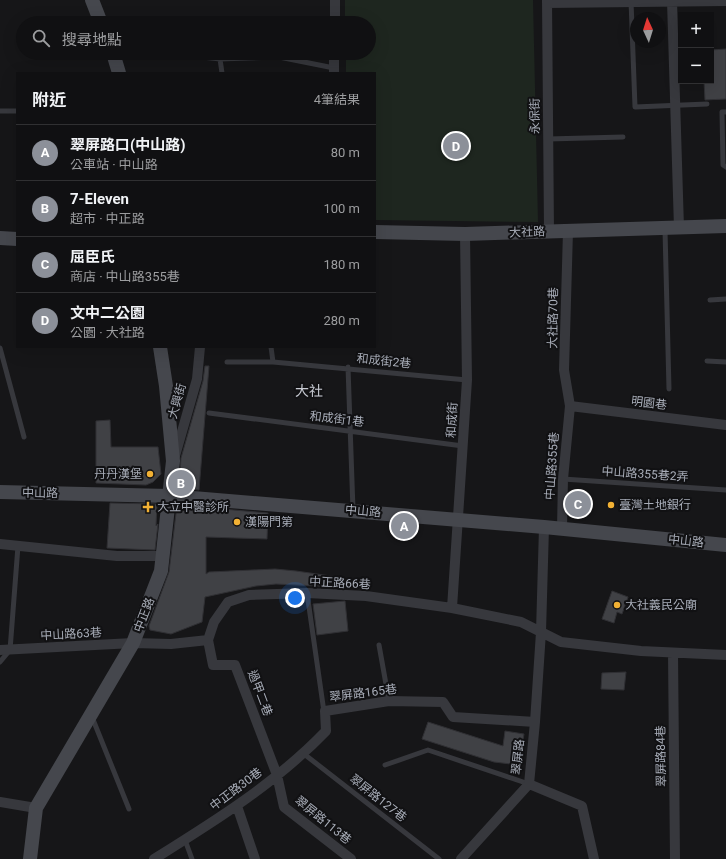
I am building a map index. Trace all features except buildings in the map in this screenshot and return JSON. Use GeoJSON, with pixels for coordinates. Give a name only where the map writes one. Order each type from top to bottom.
{"type":"FeatureCollection","features":[{"type":"Feature","properties":{"kind":"main road"},"geometry":{"type":"LineString","coordinates":[[92,0],[98,16]]}},
{"type":"Feature","properties":{"kind":"main road"},"geometry":{"type":"LineString","coordinates":[[114,60],[119,72]]}},
{"type":"Feature","properties":{"kind":"main road","name":"大社路"},"geometry":{"type":"LineString","coordinates":[[376,232],[465,234],[726,226]]}},
{"type":"Feature","properties":{"kind":"main road"},"geometry":{"type":"LineString","coordinates":[[0,238],[16,239]]}},
{"type":"Feature","properties":{"kind":"main road","name":"中正路"},"geometry":{"type":"LineString","coordinates":[[30,859],[36,808],[133,644],[161,572],[173,461],[166,386],[160,348]]}},
{"type":"Feature","properties":{"kind":"main road","name":"中山路"},"geometry":{"type":"LineString","coordinates":[[0,492],[170,496],[562,528],[726,545]]}},
{"type":"Feature","properties":{"kind":"street"},"geometry":{"type":"LineString","coordinates":[[335,0],[335,16]]}},
{"type":"Feature","properties":{"kind":"street"},"geometry":{"type":"LineString","coordinates":[[547,1],[726,1]]}},
{"type":"Feature","properties":{"kind":"street","name":"永保街"},"geometry":{"type":"LineString","coordinates":[[547,1],[549,232]]}},
{"type":"Feature","properties":{"kind":"street"},"geometry":{"type":"LineString","coordinates":[[672,1],[680,228]]}},
{"type":"Feature","properties":{"kind":"street","name":"大社路70巷"},"geometry":{"type":"LineString","coordinates":[[568,231],[564,370],[570,406]]}},
{"type":"Feature","properties":{"kind":"street","name":"和成街"},"geometry":{"type":"LineString","coordinates":[[452,608],[459,520],[467,380],[465,234]]}},
{"type":"Feature","properties":{"kind":"street","name":"大興街"},"geometry":{"type":"LineString","coordinates":[[173,461],[197,380],[200,348]]}},
{"type":"Feature","properties":{"kind":"street","name":"明園巷"},"geometry":{"type":"LineString","coordinates":[[570,406],[726,425]]}},
{"type":"Feature","properties":{"kind":"street","name":"中山路355巷"},"geometry":{"type":"LineString","coordinates":[[562,528],[563,479],[570,406]]}},
{"type":"Feature","properties":{"kind":"street","name":"翠屏路"},"geometry":{"type":"LineString","coordinates":[[460,859],[529,784],[541,632],[544,527]]}},
{"type":"Feature","properties":{"kind":"street"},"geometry":{"type":"LineString","coordinates":[[0,544],[117,556],[162,556]]}},
{"type":"Feature","properties":{"kind":"street","name":"中正路66巷"},"geometry":{"type":"LineString","coordinates":[[208,640],[214,622],[228,602],[249,595],[307,594],[366,596],[452,608],[521,622],[541,632]]}},
{"type":"Feature","properties":{"kind":"street"},"geometry":{"type":"LineString","coordinates":[[541,632],[561,642],[673,653],[726,655]]}},
{"type":"Feature","properties":{"kind":"street"},"geometry":{"type":"LineString","coordinates":[[133,644],[172,644],[208,640]]}},
{"type":"Feature","properties":{"kind":"street","name":"過甲二巷"},"geometry":{"type":"LineString","coordinates":[[208,640],[213,665],[235,665],[277,775]]}},
{"type":"Feature","properties":{"kind":"street","name":"中山路63巷"},"geometry":{"type":"LineString","coordinates":[[5,650],[133,644]]}},
{"type":"Feature","properties":{"kind":"street","name":"翠屏路84巷"},"geometry":{"type":"LineString","coordinates":[[673,653],[675,859]]}},
{"type":"Feature","properties":{"kind":"street","name":"翠屏路165巷"},"geometry":{"type":"LineString","coordinates":[[326,731],[325,711],[389,701],[443,702],[453,717],[535,722]]}},
{"type":"Feature","properties":{"kind":"street","name":"中正路30巷"},"geometry":{"type":"LineString","coordinates":[[154,859],[237,806],[304,754],[326,731]]}},
{"type":"Feature","properties":{"kind":"street","name":"翠屏路113巷"},"geometry":{"type":"LineString","coordinates":[[277,775],[284,807],[351,859]]}},
{"type":"Feature","properties":{"kind":"street"},"geometry":{"type":"LineString","coordinates":[[529,784],[582,806],[594,859]]}},
{"type":"Feature","properties":{"kind":"street"},"geometry":{"type":"LineString","coordinates":[[0,802],[36,808]]}},
{"type":"Feature","properties":{"kind":"street"},"geometry":{"type":"LineString","coordinates":[[237,806],[255,859]]}},
{"type":"Feature","properties":{"kind":"lane"},"geometry":{"type":"LineString","coordinates":[[631,1],[635,107],[707,104]]}},
{"type":"Feature","properties":{"kind":"lane"},"geometry":{"type":"LineString","coordinates":[[220,60],[222,72]]}},
{"type":"Feature","properties":{"kind":"lane"},"geometry":{"type":"LineString","coordinates":[[292,60],[334,70]]}},
{"type":"Feature","properties":{"kind":"lane"},"geometry":{"type":"LineString","coordinates":[[0,111],[16,110]]}},
{"type":"Feature","properties":{"kind":"lane"},"geometry":{"type":"LineString","coordinates":[[726,112],[722,112],[724,165],[726,167]]}},
{"type":"Feature","properties":{"kind":"lane"},"geometry":{"type":"LineString","coordinates":[[548,139],[623,137]]}},
{"type":"Feature","properties":{"kind":"lane"},"geometry":{"type":"LineString","coordinates":[[665,228],[669,389]]}},
{"type":"Feature","properties":{"kind":"lane"},"geometry":{"type":"LineString","coordinates":[[710,300],[726,299]]}},
{"type":"Feature","properties":{"kind":"lane"},"geometry":{"type":"LineString","coordinates":[[0,348],[24,437]]}},
{"type":"Feature","properties":{"kind":"lane"},"geometry":{"type":"LineString","coordinates":[[271,348],[273,362]]}},
{"type":"Feature","properties":{"kind":"lane"},"geometry":{"type":"LineString","coordinates":[[707,361],[726,362]]}},
{"type":"Feature","properties":{"kind":"lane","name":"和成街2巷"},"geometry":{"type":"LineString","coordinates":[[227,362],[273,362],[348,367],[467,380]]}},
{"type":"Feature","properties":{"kind":"lane"},"geometry":{"type":"LineString","coordinates":[[348,367],[353,510]]}},
{"type":"Feature","properties":{"kind":"lane","name":"和成街1巷"},"geometry":{"type":"LineString","coordinates":[[209,413],[351,430],[463,446]]}},
{"type":"Feature","properties":{"kind":"lane","name":"中山路355巷2弄"},"geometry":{"type":"LineString","coordinates":[[563,479],[726,490]]}},
{"type":"Feature","properties":{"kind":"lane"},"geometry":{"type":"LineString","coordinates":[[0,662],[5,650],[18,546]]}},
{"type":"Feature","properties":{"kind":"lane"},"geometry":{"type":"LineString","coordinates":[[307,594],[326,731]]}},
{"type":"Feature","properties":{"kind":"lane"},"geometry":{"type":"LineString","coordinates":[[379,645],[389,701]]}},
{"type":"Feature","properties":{"kind":"lane"},"geometry":{"type":"LineString","coordinates":[[91,714],[129,809]]}},
{"type":"Feature","properties":{"kind":"lane"},"geometry":{"type":"LineString","coordinates":[[385,765],[428,750],[529,784]]}},
{"type":"Feature","properties":{"kind":"lane","name":"翠屏路127巷"},"geometry":{"type":"LineString","coordinates":[[304,754],[438,859]]}},
{"type":"Feature","properties":{"kind":"lane"},"geometry":{"type":"LineString","coordinates":[[185,840],[192,859]]}},
{"type":"Feature","properties":{"kind":"shaded area"},"geometry":{"type":"Polygon","coordinates":[[[345,0],[533,0],[538,222],[376,220],[376,72],[346,72],[346,60],[376,60],[376,16],[345,16],[345,0]]]}},
{"type":"Feature","properties":{"kind":"place","name":"文中二公園"},"geometry":{"type":"Point","coordinates":[456,146]}},
{"type":"Feature","properties":{"kind":"place","name":"丹丹漢堡"},"geometry":{"type":"Point","coordinates":[150,474]}},
{"type":"Feature","properties":{"kind":"place","name":"7-Eleven"},"geometry":{"type":"Point","coordinates":[181,483]}},
{"type":"Feature","properties":{"kind":"place","name":"屈臣氏"},"geometry":{"type":"Point","coordinates":[578,504]}},
{"type":"Feature","properties":{"kind":"place","name":"臺灣土地銀行"},"geometry":{"type":"Point","coordinates":[611,505]}},
{"type":"Feature","properties":{"kind":"place","name":"大立中醫診所"},"geometry":{"type":"Point","coordinates":[148,507]}},
{"type":"Feature","properties":{"kind":"place","name":"漢陽門第"},"geometry":{"type":"Point","coordinates":[237,522]}},
{"type":"Feature","properties":{"kind":"place","name":"翠屏路口(中山路)"},"geometry":{"type":"Point","coordinates":[404,526]}},
{"type":"Feature","properties":{"kind":"place","name":"大社義民公廟"},"geometry":{"type":"Point","coordinates":[617,605]}},
{"type":"Feature","properties":{"kind":"district","name":"大社"},"geometry":{"type":"Point","coordinates":[309,391]}}]}
